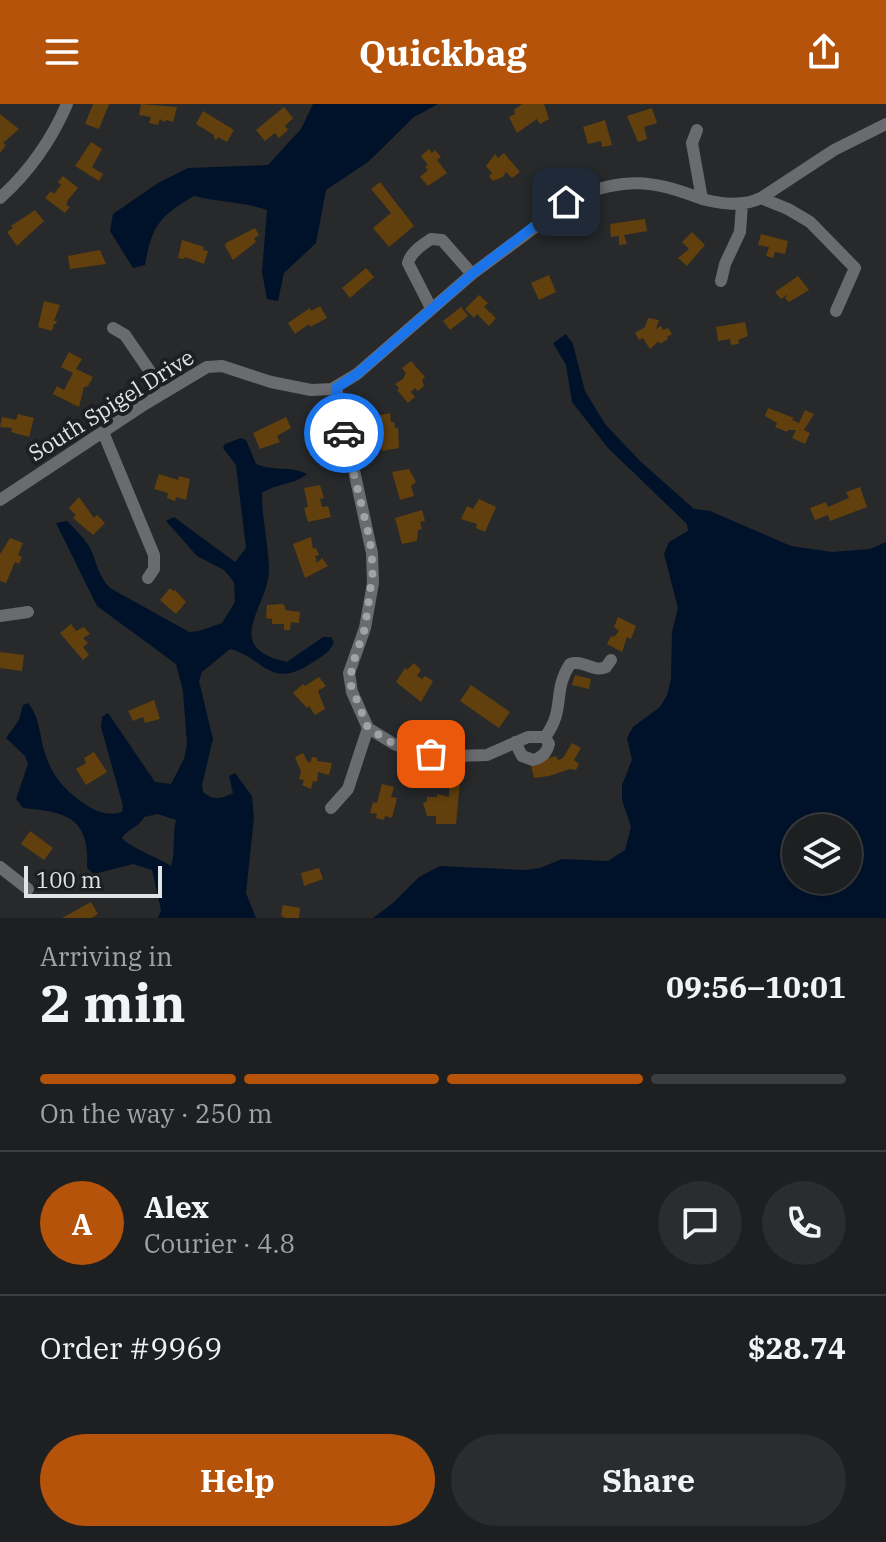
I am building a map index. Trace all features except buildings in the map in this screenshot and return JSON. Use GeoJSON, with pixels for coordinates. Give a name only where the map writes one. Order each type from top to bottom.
{"type":"FeatureCollection","features":[{"type":"Feature","properties":{"kind":"street"},"geometry":{"type":"LineString","coordinates":[[0,198],[28,170],[46,145],[67,104]]}},
{"type":"Feature","properties":{"kind":"street"},"geometry":{"type":"LineString","coordinates":[[515,742],[522,756],[533,760],[544,755],[549,744],[541,735],[515,742],[487,755],[443,755],[409,750],[368,728],[352,692],[349,673],[369,608],[373,583],[372,553],[336,388],[357,374],[472,274],[566,202],[591,191],[645,182],[672,187],[702,199],[742,204],[761,198],[834,150],[886,124]]}},
{"type":"Feature","properties":{"kind":"street"},"geometry":{"type":"LineString","coordinates":[[697,130],[692,143],[702,199]]}},
{"type":"Feature","properties":{"kind":"street"},"geometry":{"type":"LineString","coordinates":[[761,198],[810,222],[855,268],[836,311]]}},
{"type":"Feature","properties":{"kind":"street"},"geometry":{"type":"LineString","coordinates":[[721,281],[725,264],[740,232],[742,204]]}},
{"type":"Feature","properties":{"kind":"street"},"geometry":{"type":"LineString","coordinates":[[431,308],[408,263],[422,245],[431,239],[442,240],[472,274]]}},
{"type":"Feature","properties":{"kind":"street"},"geometry":{"type":"LineString","coordinates":[[113,328],[125,335],[164,392]]}},
{"type":"Feature","properties":{"kind":"street","name":"South Spigel Drive"},"geometry":{"type":"LineString","coordinates":[[1,496],[207,367],[214,366],[311,390],[336,388]]}},
{"type":"Feature","properties":{"kind":"street"},"geometry":{"type":"LineString","coordinates":[[103,432],[154,555],[154,569],[148,578]]}},
{"type":"Feature","properties":{"kind":"street"},"geometry":{"type":"LineString","coordinates":[[0,616],[28,612]]}},
{"type":"Feature","properties":{"kind":"street"},"geometry":{"type":"LineString","coordinates":[[545,737],[558,717],[560,683],[570,664],[576,662],[596,670],[606,667],[611,660]]}},
{"type":"Feature","properties":{"kind":"street"},"geometry":{"type":"LineString","coordinates":[[331,808],[348,789],[368,728]]}},
{"type":"Feature","properties":{"kind":"street"},"geometry":{"type":"LineString","coordinates":[[0,867],[28,889]]}},
{"type":"Feature","properties":{"kind":"water"},"geometry":{"type":"Polygon","coordinates":[[[313,104],[438,104],[414,117],[368,162],[326,190],[316,243],[284,273],[278,301],[267,299],[262,272],[267,210],[249,205],[194,196],[159,223],[145,265],[133,268],[110,231],[113,214],[158,183],[188,168],[268,165],[301,129],[313,104]]]}},
{"type":"Feature","properties":{"kind":"water"},"geometry":{"type":"Polygon","coordinates":[[[566,334],[573,344],[585,391],[605,424],[640,461],[694,509],[710,511],[791,546],[832,552],[870,549],[886,542],[886,918],[373,918],[419,877],[440,866],[525,870],[562,859],[608,861],[625,850],[631,827],[622,800],[622,785],[632,760],[627,738],[633,727],[660,707],[667,695],[671,679],[672,632],[678,608],[664,554],[669,542],[688,531],[687,524],[608,448],[572,402],[566,365],[553,343],[566,334]]]}},
{"type":"Feature","properties":{"kind":"water"},"geometry":{"type":"Polygon","coordinates":[[[241,438],[246,440],[256,464],[307,474],[262,493],[269,567],[268,581],[253,623],[255,646],[266,655],[287,662],[323,637],[331,637],[334,643],[317,660],[285,674],[267,669],[230,649],[202,672],[199,681],[213,739],[203,792],[218,798],[233,793],[229,776],[235,773],[252,796],[254,818],[246,893],[256,918],[158,918],[161,910],[152,870],[133,864],[94,874],[87,868],[84,838],[72,820],[52,812],[23,808],[16,799],[28,764],[25,756],[6,738],[19,720],[23,705],[28,703],[38,722],[49,764],[62,784],[94,810],[122,812],[123,806],[101,727],[102,717],[108,713],[155,782],[171,784],[184,759],[187,744],[183,691],[176,664],[97,606],[56,523],[67,521],[84,539],[110,588],[189,632],[222,623],[235,602],[234,582],[224,570],[197,556],[166,521],[174,517],[235,562],[246,548],[236,465],[223,448],[225,444],[241,438]],[[158,814],[144,817],[122,838],[171,866],[176,820],[158,814]]]}},
{"type":"Feature","properties":{"kind":"way so far"},"geometry":{"type":"LineString","coordinates":[[344,433],[370,540],[373,570],[365,628],[349,673],[352,692],[368,728],[394,744],[431,754]]}},
{"type":"Feature","properties":{"kind":"route"},"geometry":{"type":"LineString","coordinates":[[344,433],[336,388],[357,374],[472,274],[566,202]]}}]}
